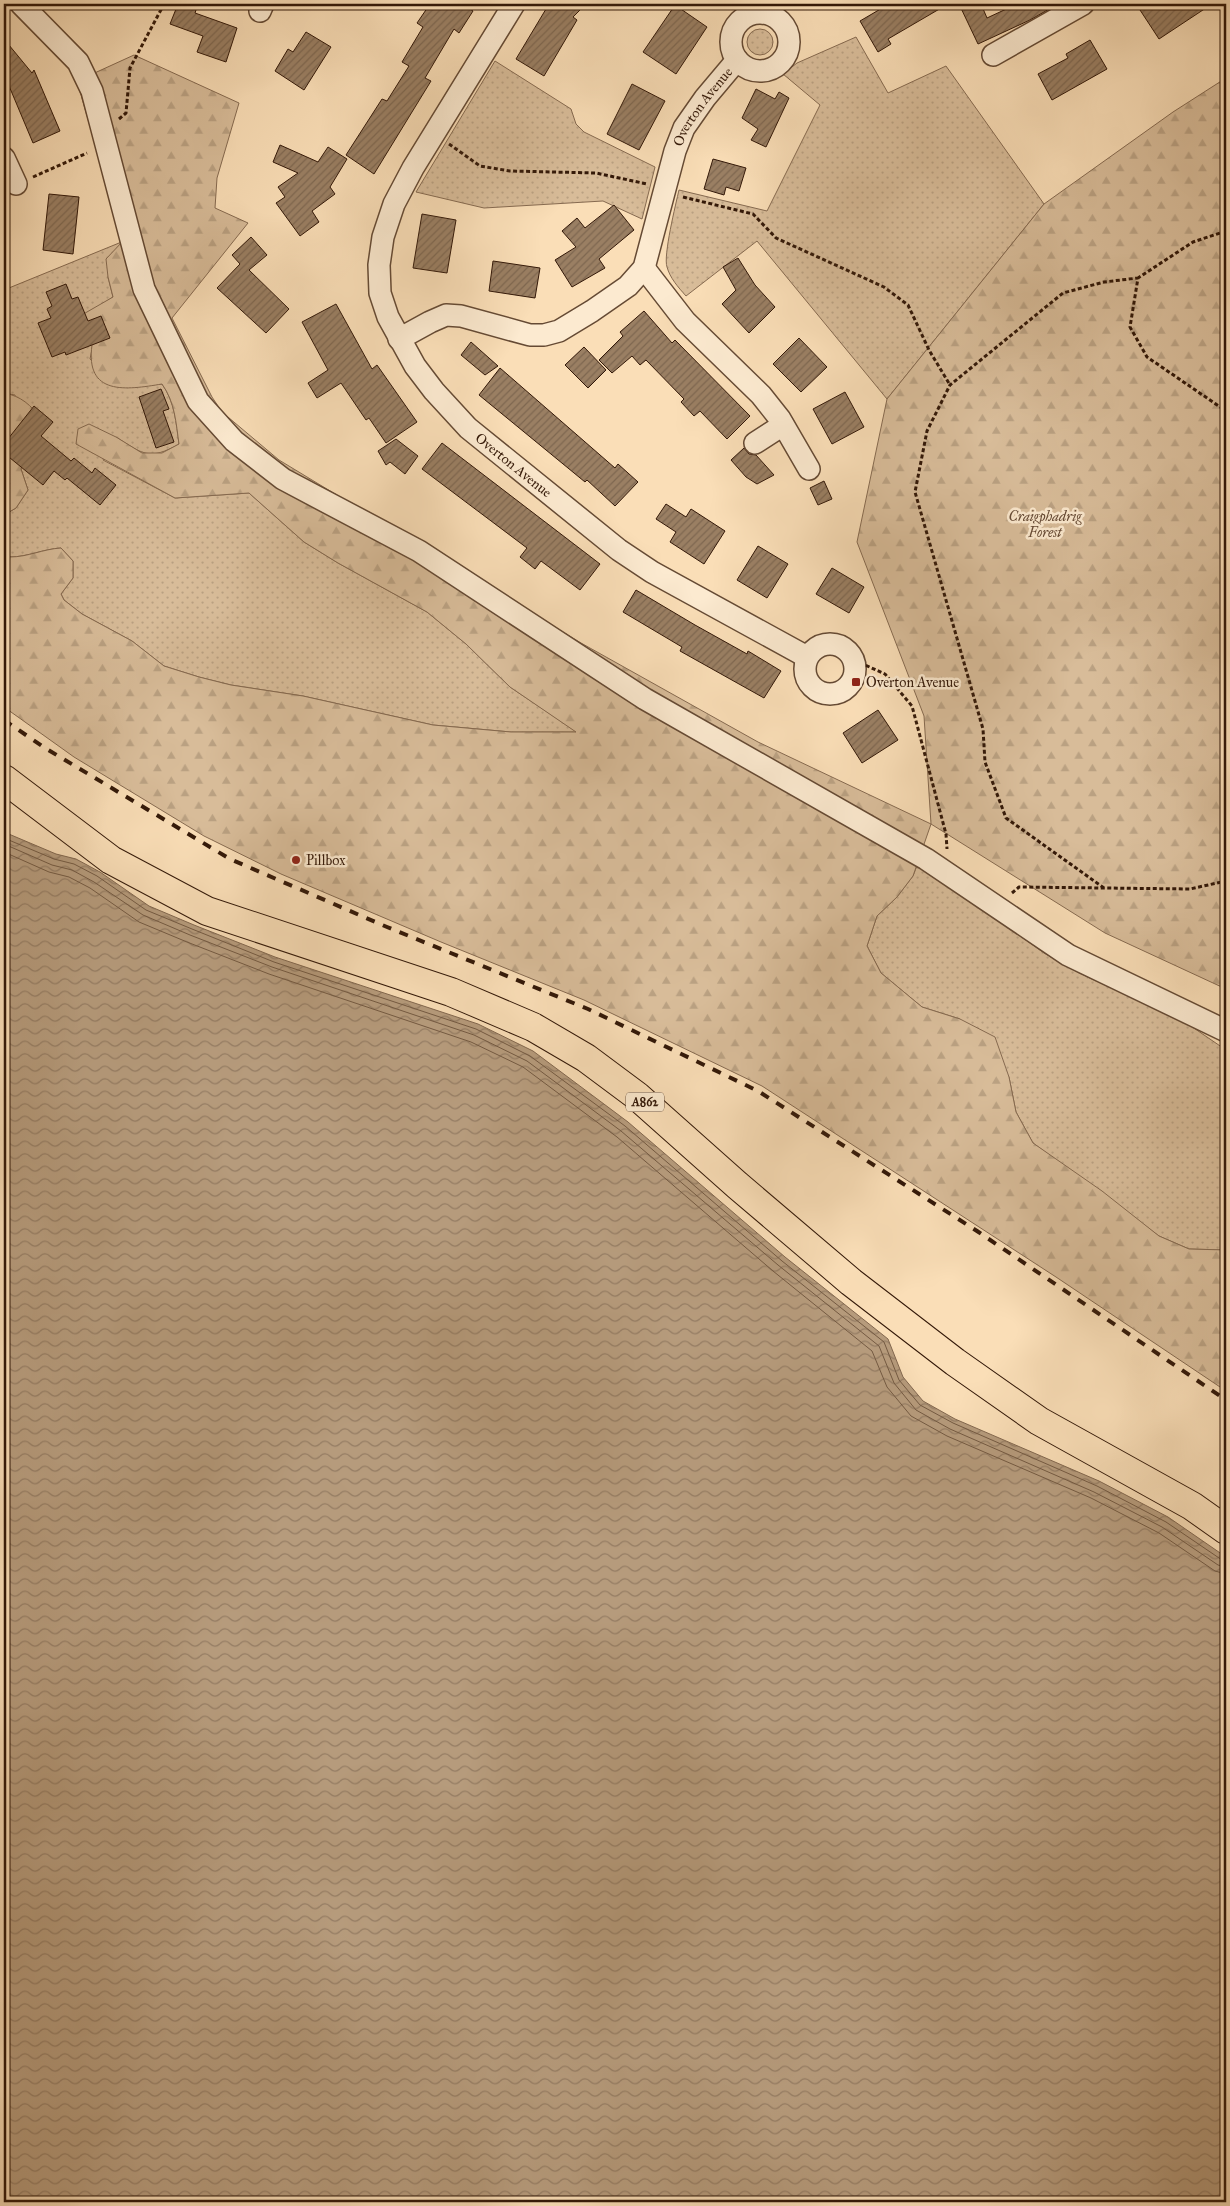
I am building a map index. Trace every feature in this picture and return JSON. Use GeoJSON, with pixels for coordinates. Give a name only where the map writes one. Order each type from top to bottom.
{"type":"FeatureCollection","features":[{"type":"Feature","properties":{"kind":"main road","name":"A862"},"geometry":{"type":"LineString","coordinates":[[4,779],[111,860],[206,911],[451,992],[533,1027],[586,1058],[637,1096],[737,1185],[851,1282],[955,1362],[1039,1421],[1192,1506],[1226,1530]]}},
{"type":"Feature","properties":{"kind":"street"},"geometry":{"type":"LineString","coordinates":[[21,4],[78,62],[92,91],[144,288],[198,401],[234,441],[283,479],[418,551],[645,699],[926,859],[1068,955],[1226,1031]]}},
{"type":"Feature","properties":{"kind":"street","name":"Overton Avenue"},"geometry":{"type":"LineString","coordinates":[[514,4],[413,168],[394,204],[383,237],[379,265],[380,293],[399,339],[429,385],[468,428],[618,550],[652,572],[807,657]]}},
{"type":"Feature","properties":{"kind":"street"},"geometry":{"type":"LineString","coordinates":[[993,55],[1083,4]]}},
{"type":"Feature","properties":{"kind":"street","name":"Overton Avenue"},"geometry":{"type":"LineString","coordinates":[[399,339],[446,315],[461,316],[530,336],[544,335],[558,330],[592,311],[628,286],[644,268],[675,150],[684,128],[705,98],[737,60]]}},
{"type":"Feature","properties":{"kind":"street"},"geometry":{"type":"LineString","coordinates":[[4,158],[16,184]]}},
{"type":"Feature","properties":{"kind":"street"},"geometry":{"type":"LineString","coordinates":[[644,268],[685,321],[761,395],[783,425],[809,468]]}},
{"type":"Feature","properties":{"kind":"street"},"geometry":{"type":"LineString","coordinates":[[754,443],[783,425]]}},
{"type":"Feature","properties":{"kind":"street"},"geometry":{"type":"LineString","coordinates":[[827,643],[843,647],[854,660],[855,676],[845,690],[829,694],[814,688],[808,682],[805,674],[807,657],[819,645],[827,643]]}},
{"type":"Feature","properties":{"kind":"path"},"geometry":{"type":"LineString","coordinates":[[16,184],[104,139],[126,113],[130,68],[164,4]]}},
{"type":"Feature","properties":{"kind":"path"},"geometry":{"type":"LineString","coordinates":[[434,134],[480,166],[510,171],[596,173],[648,184],[664,192],[753,214],[776,238],[884,287],[908,305],[928,350],[950,385]]}},
{"type":"Feature","properties":{"kind":"path"},"geometry":{"type":"LineString","coordinates":[[1104,888],[1006,818],[985,762],[983,728],[915,492],[926,431],[950,385],[1064,293],[1104,282],[1138,278],[1193,242],[1226,232]]}},
{"type":"Feature","properties":{"kind":"path"},"geometry":{"type":"LineString","coordinates":[[1138,278],[1130,327],[1147,357],[1226,411]]}},
{"type":"Feature","properties":{"kind":"path"},"geometry":{"type":"LineString","coordinates":[[854,660],[885,674],[912,706],[946,834],[949,875]]}},
{"type":"Feature","properties":{"kind":"path"},"geometry":{"type":"LineString","coordinates":[[994,906],[1019,888],[1190,889],[1226,882]]}},
{"type":"Feature","properties":{"kind":"green space"},"geometry":{"type":"Polygon","coordinates":[[[760,29],[769,33],[773,42],[769,51],[760,55],[751,51],[747,42],[751,33],[760,29]]]}},
{"type":"Feature","properties":{"kind":"green space"},"geometry":{"type":"Polygon","coordinates":[[[856,37],[888,93],[946,66],[1044,204],[887,399],[757,241],[686,296],[670,275],[666,261],[670,229],[679,190],[767,211],[820,105],[783,74],[797,63],[856,37]]]}},
{"type":"Feature","properties":{"kind":"green space"},"geometry":{"type":"Polygon","coordinates":[[[134,55],[239,103],[217,178],[215,208],[248,223],[172,318],[212,397],[222,412],[279,460],[581,643],[758,742],[931,824],[913,876],[897,897],[877,916],[867,946],[881,973],[922,1007],[960,1019],[995,1037],[1009,1077],[1016,1112],[1033,1143],[1102,1191],[1159,1236],[1189,1249],[1226,1250],[1226,1391],[1056,1277],[762,1086],[584,1000],[281,874],[204,836],[74,757],[4,707],[4,550],[10,557],[61,548],[73,561],[73,578],[61,594],[64,600],[82,614],[132,641],[164,666],[231,685],[303,696],[433,725],[511,732],[576,732],[510,687],[466,644],[427,612],[304,542],[249,493],[175,498],[76,444],[78,429],[89,424],[116,437],[142,453],[162,453],[179,444],[172,405],[162,384],[122,388],[111,386],[102,381],[95,373],[92,362],[92,345],[83,335],[80,316],[113,297],[106,259],[123,241],[77,81],[134,55]]]}},
{"type":"Feature","properties":{"kind":"green space"},"geometry":{"type":"Polygon","coordinates":[[[495,61],[571,109],[576,124],[584,132],[655,167],[642,219],[603,201],[484,208],[416,192],[495,61]]]}},
{"type":"Feature","properties":{"kind":"green space","name":"Craigphadrig Forest"},"geometry":{"type":"Polygon","coordinates":[[[1226,78],[1226,989],[1105,933],[931,824],[924,716],[857,542],[887,399],[1044,204],[1173,112],[1226,78]]]}},
{"type":"Feature","properties":{"kind":"green space"},"geometry":{"type":"Polygon","coordinates":[[[124,241],[108,277],[113,297],[101,305],[90,359],[127,387],[162,384],[172,405],[179,444],[153,454],[133,448],[116,437],[103,460],[175,498],[249,493],[304,542],[427,612],[466,644],[510,687],[577,732],[511,732],[433,725],[303,696],[231,685],[199,677],[164,666],[132,641],[82,614],[64,600],[61,594],[73,578],[73,561],[61,548],[10,557],[4,550],[4,515],[16,508],[28,490],[21,469],[26,453],[15,395],[4,393],[4,290],[124,241]]]}},
{"type":"Feature","properties":{"kind":"green space"},"geometry":{"type":"Polygon","coordinates":[[[4,393],[16,396],[25,402],[41,419],[21,469],[28,490],[16,508],[4,515],[4,393]]]}},
{"type":"Feature","properties":{"kind":"green space"},"geometry":{"type":"Polygon","coordinates":[[[918,863],[1044,953],[1079,973],[1185,1022],[1226,1050],[1226,1250],[1189,1249],[1159,1236],[1033,1143],[1016,1112],[1009,1077],[960,1019],[922,1007],[881,973],[867,946],[877,916],[897,897],[913,876],[918,863]]]}},
{"type":"Feature","properties":{"kind":"water"},"geometry":{"type":"Polygon","coordinates":[[[4,832],[56,854],[76,859],[100,872],[149,906],[194,925],[275,957],[478,1024],[533,1051],[628,1122],[785,1257],[888,1339],[903,1377],[923,1401],[955,1419],[1099,1481],[1168,1517],[1226,1557],[1226,2202],[4,2202],[4,832]]]}},
{"type":"Feature","properties":{"kind":"building"},"geometry":{"type":"Polygon","coordinates":[[[178,4],[198,4],[195,13],[237,28],[226,62],[197,52],[203,36],[170,24],[178,4]]]}},
{"type":"Feature","properties":{"kind":"building"},"geometry":{"type":"Polygon","coordinates":[[[430,4],[462,4],[473,11],[459,33],[454,29],[425,78],[431,81],[374,174],[346,155],[382,99],[387,101],[409,66],[402,62],[423,27],[417,23],[430,4]]]}},
{"type":"Feature","properties":{"kind":"building"},"geometry":{"type":"Polygon","coordinates":[[[549,4],[586,4],[573,17],[577,20],[544,76],[516,59],[549,4]]]}},
{"type":"Feature","properties":{"kind":"building"},"geometry":{"type":"Polygon","coordinates":[[[889,4],[948,4],[888,39],[891,44],[878,52],[860,21],[889,4]]]}},
{"type":"Feature","properties":{"kind":"building"},"geometry":{"type":"Polygon","coordinates":[[[959,4],[981,4],[987,18],[1017,4],[1058,4],[1030,20],[978,44],[959,4]]]}},
{"type":"Feature","properties":{"kind":"building"},"geometry":{"type":"Polygon","coordinates":[[[1150,4],[1212,4],[1159,39],[1140,10],[1150,4]]]}},
{"type":"Feature","properties":{"kind":"building"},"geometry":{"type":"Polygon","coordinates":[[[675,5],[707,27],[676,74],[643,52],[675,5]]]}},
{"type":"Feature","properties":{"kind":"building"},"geometry":{"type":"Polygon","coordinates":[[[306,32],[331,47],[304,90],[275,71],[288,49],[293,52],[306,32]]]}},
{"type":"Feature","properties":{"kind":"building"},"geometry":{"type":"Polygon","coordinates":[[[4,39],[32,73],[34,70],[60,131],[33,143],[4,74],[4,39]]]}},
{"type":"Feature","properties":{"kind":"building"},"geometry":{"type":"Polygon","coordinates":[[[1090,40],[1107,69],[1052,100],[1038,74],[1068,58],[1066,54],[1090,40]]]}},
{"type":"Feature","properties":{"kind":"building"},"geometry":{"type":"Polygon","coordinates":[[[632,84],[665,101],[639,150],[607,134],[632,84]]]}},
{"type":"Feature","properties":{"kind":"building"},"geometry":{"type":"Polygon","coordinates":[[[756,89],[775,99],[779,92],[789,98],[766,147],[751,140],[758,129],[742,118],[756,89]]]}},
{"type":"Feature","properties":{"kind":"building"},"geometry":{"type":"Polygon","coordinates":[[[280,145],[318,162],[328,147],[347,159],[330,187],[335,194],[312,211],[319,222],[300,236],[276,203],[285,197],[278,187],[298,173],[273,162],[280,145]]]}},
{"type":"Feature","properties":{"kind":"building"},"geometry":{"type":"Polygon","coordinates":[[[713,159],[746,168],[739,191],[726,187],[724,195],[704,189],[713,159]]]}},
{"type":"Feature","properties":{"kind":"building"},"geometry":{"type":"Polygon","coordinates":[[[49,194],[79,197],[73,254],[43,250],[49,194]]]}},
{"type":"Feature","properties":{"kind":"building"},"geometry":{"type":"Polygon","coordinates":[[[614,205],[634,230],[599,259],[605,268],[572,287],[555,260],[576,247],[562,231],[577,218],[585,228],[614,205]]]}},
{"type":"Feature","properties":{"kind":"building"},"geometry":{"type":"Polygon","coordinates":[[[422,214],[456,220],[447,273],[413,268],[422,214]]]}},
{"type":"Feature","properties":{"kind":"building"},"geometry":{"type":"Polygon","coordinates":[[[251,237],[267,255],[249,270],[289,309],[266,333],[217,288],[240,264],[232,255],[251,237]]]}},
{"type":"Feature","properties":{"kind":"building"},"geometry":{"type":"Polygon","coordinates":[[[738,258],[755,285],[775,307],[749,333],[722,304],[736,290],[723,267],[738,258]]]}},
{"type":"Feature","properties":{"kind":"building"},"geometry":{"type":"Polygon","coordinates":[[[493,261],[540,268],[535,298],[489,291],[493,261]]]}},
{"type":"Feature","properties":{"kind":"building"},"geometry":{"type":"Polygon","coordinates":[[[66,284],[72,299],[78,297],[88,321],[101,316],[110,338],[66,355],[65,352],[52,357],[38,323],[51,318],[47,309],[52,306],[46,292],[66,284]]]}},
{"type":"Feature","properties":{"kind":"building"},"geometry":{"type":"Polygon","coordinates":[[[336,304],[372,369],[377,365],[417,422],[386,443],[369,418],[366,420],[341,383],[317,398],[308,383],[328,370],[302,322],[336,304]]]}},
{"type":"Feature","properties":{"kind":"building"},"geometry":{"type":"Polygon","coordinates":[[[644,311],[672,343],[675,340],[750,416],[727,439],[700,411],[694,416],[681,402],[684,399],[646,360],[640,365],[632,356],[612,373],[599,360],[623,336],[620,332],[644,311]]]}},
{"type":"Feature","properties":{"kind":"building"},"geometry":{"type":"Polygon","coordinates":[[[799,338],[827,367],[801,392],[773,364],[799,338]]]}},
{"type":"Feature","properties":{"kind":"building"},"geometry":{"type":"Polygon","coordinates":[[[471,342],[498,366],[485,375],[461,355],[471,342]]]}},
{"type":"Feature","properties":{"kind":"building"},"geometry":{"type":"Polygon","coordinates":[[[584,347],[606,370],[588,388],[565,365],[584,347]]]}},
{"type":"Feature","properties":{"kind":"building"},"geometry":{"type":"Polygon","coordinates":[[[500,368],[615,468],[618,464],[638,482],[615,506],[587,480],[585,482],[479,395],[500,368]]]}},
{"type":"Feature","properties":{"kind":"building"},"geometry":{"type":"Polygon","coordinates":[[[161,389],[169,409],[163,411],[174,442],[156,448],[139,397],[161,389]]]}},
{"type":"Feature","properties":{"kind":"building"},"geometry":{"type":"Polygon","coordinates":[[[845,392],[864,427],[832,444],[813,409],[845,392]]]}},
{"type":"Feature","properties":{"kind":"building"},"geometry":{"type":"Polygon","coordinates":[[[34,406],[53,422],[41,436],[71,461],[74,458],[92,473],[95,468],[116,485],[100,505],[67,478],[65,480],[54,471],[43,485],[4,453],[4,444],[34,406]]]}},
{"type":"Feature","properties":{"kind":"building"},"geometry":{"type":"Polygon","coordinates":[[[396,439],[418,456],[405,474],[390,462],[386,465],[378,451],[396,439]]]}},
{"type":"Feature","properties":{"kind":"building"},"geometry":{"type":"Polygon","coordinates":[[[442,443],[600,564],[580,590],[541,561],[535,569],[520,557],[527,548],[422,469],[442,443]]]}},
{"type":"Feature","properties":{"kind":"building"},"geometry":{"type":"Polygon","coordinates":[[[744,448],[749,454],[756,455],[774,475],[757,484],[746,477],[731,460],[744,448]]]}},
{"type":"Feature","properties":{"kind":"building"},"geometry":{"type":"Polygon","coordinates":[[[824,481],[832,499],[818,505],[810,488],[824,481]]]}},
{"type":"Feature","properties":{"kind":"building"},"geometry":{"type":"Polygon","coordinates":[[[666,504],[686,517],[691,509],[725,531],[704,564],[670,542],[676,532],[656,519],[666,504]]]}},
{"type":"Feature","properties":{"kind":"building"},"geometry":{"type":"Polygon","coordinates":[[[758,546],[788,564],[767,598],[737,580],[758,546]]]}},
{"type":"Feature","properties":{"kind":"building"},"geometry":{"type":"Polygon","coordinates":[[[832,568],[864,587],[849,613],[816,594],[832,568]]]}},
{"type":"Feature","properties":{"kind":"building"},"geometry":{"type":"Polygon","coordinates":[[[636,590],[695,625],[747,654],[748,651],[781,671],[764,698],[680,651],[682,647],[623,612],[636,590]]]}},
{"type":"Feature","properties":{"kind":"building"},"geometry":{"type":"Polygon","coordinates":[[[878,710],[898,740],[862,763],[843,733],[878,710]]]}},
{"type":"Feature","properties":{"kind":"railway"},"geometry":{"type":"LineString","coordinates":[[4,720],[45,748],[230,859],[387,927],[588,1009],[758,1091],[977,1231],[1226,1400]]}},
{"type":"Feature","properties":{"kind":"place","name":"Overton Avenue"},"geometry":{"type":"Point","coordinates":[856,682]}},
{"type":"Feature","properties":{"kind":"place","name":"Pillbox"},"geometry":{"type":"Point","coordinates":[296,860]}}]}
